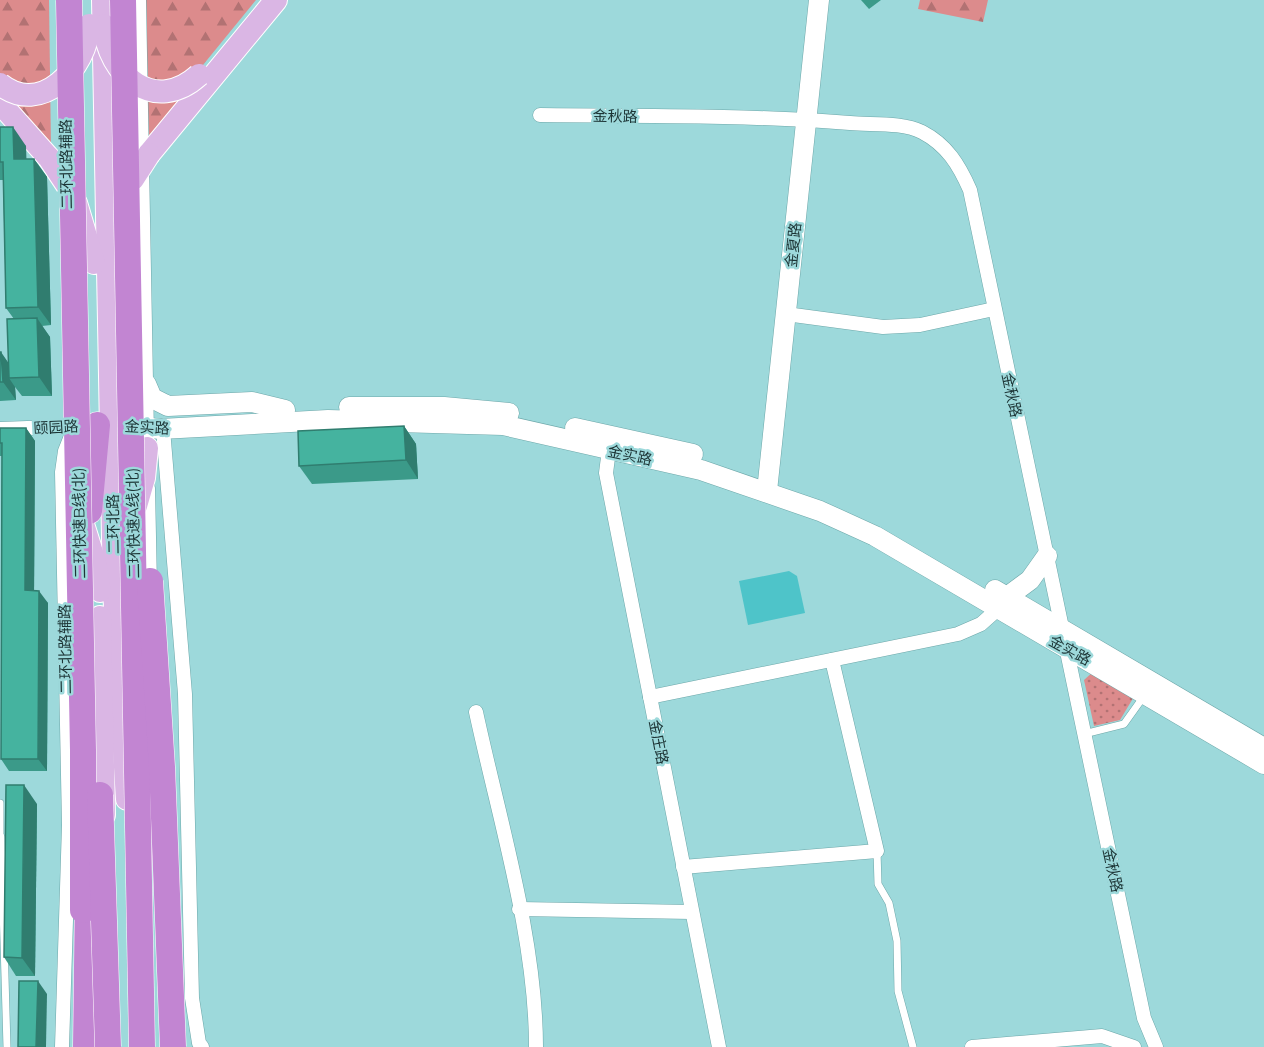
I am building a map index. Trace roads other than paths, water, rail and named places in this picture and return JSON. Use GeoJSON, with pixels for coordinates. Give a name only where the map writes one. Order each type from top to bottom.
{"type":"FeatureCollection","features":[{"type":"Feature","properties":{"kind":"highway","name":"二环快速B线(北)"},"geometry":{"type":"LineString","coordinates":[[69,0],[85,424],[81,1047]]}},
{"type":"Feature","properties":{"kind":"highway","name":"二环快速A线(北)"},"geometry":{"type":"LineString","coordinates":[[123,0],[142,1047]]}},
{"type":"Feature","properties":{"kind":"highway"},"geometry":{"type":"LineString","coordinates":[[129,326],[162,767],[173,1047]]}},
{"type":"Feature","properties":{"kind":"highway"},"geometry":{"type":"LineString","coordinates":[[85,424],[88,539],[101,592],[86,1047]]}},
{"type":"Feature","properties":{"kind":"highway"},"geometry":{"type":"LineString","coordinates":[[85,424],[102,830],[108,1047]]}},
{"type":"Feature","properties":{"kind":"highway"},"geometry":{"type":"LineString","coordinates":[[140,946],[152,1047]]}},
{"type":"Feature","properties":{"kind":"main road","name":"二环北路"},"geometry":{"type":"LineString","coordinates":[[88,0],[96,25],[101,263],[85,424],[101,592],[124,765],[140,946]]}},
{"type":"Feature","properties":{"kind":"main road","name":"二环北路"},"geometry":{"type":"LineString","coordinates":[[96,25],[104,0]]}},
{"type":"Feature","properties":{"kind":"main road"},"geometry":{"type":"LineString","coordinates":[[96,25],[115,64],[127,78],[142,87],[158,92],[175,90],[199,75],[260,0]]}},
{"type":"Feature","properties":{"kind":"main road"},"geometry":{"type":"LineString","coordinates":[[101,263],[134,179],[149,154],[276,0]]}},
{"type":"Feature","properties":{"kind":"main road"},"geometry":{"type":"LineString","coordinates":[[0,84],[10,91],[25,93],[42,92],[57,84],[72,73],[96,25]]}},
{"type":"Feature","properties":{"kind":"main road"},"geometry":{"type":"LineString","coordinates":[[0,103],[49,158],[67,185],[101,263]]}},
{"type":"Feature","properties":{"kind":"main road"},"geometry":{"type":"LineString","coordinates":[[101,592],[118,563],[144,478],[151,431]]}},
{"type":"Feature","properties":{"kind":"main road","name":"二环北路"},"geometry":{"type":"LineString","coordinates":[[101,592],[108,1047]]}},
{"type":"Feature","properties":{"kind":"street","name":"二环北路辅路"},"geometry":{"type":"LineString","coordinates":[[62,1047],[69,825],[62,472],[65,451],[85,424],[63,0]]}},
{"type":"Feature","properties":{"kind":"street"},"geometry":{"type":"LineString","coordinates":[[139,0],[146,384],[185,694],[192,998],[199,1043],[202,1047]]}},
{"type":"Feature","properties":{"kind":"street","name":"金夏路"},"geometry":{"type":"LineString","coordinates":[[767,484],[819,0]]}},
{"type":"Feature","properties":{"kind":"street","name":"金秋路"},"geometry":{"type":"LineString","coordinates":[[540,114],[807,120],[895,126],[920,131],[942,144],[959,166],[970,190],[1144,1018],[1156,1047]]}},
{"type":"Feature","properties":{"kind":"street"},"geometry":{"type":"LineString","coordinates":[[786,314],[883,327],[920,326],[994,309]]}},
{"type":"Feature","properties":{"kind":"street"},"geometry":{"type":"LineString","coordinates":[[146,384],[152,398],[168,406],[252,402],[285,410]]}},
{"type":"Feature","properties":{"kind":"street","name":"金实路"},"geometry":{"type":"LineString","coordinates":[[151,431],[285,410],[433,407],[506,412],[701,470],[767,484],[1003,602],[1146,693],[1264,764]]}},
{"type":"Feature","properties":{"kind":"street","name":"金实路"},"geometry":{"type":"LineString","coordinates":[[85,424],[151,431],[328,420],[452,423],[503,425],[610,444]]}},
{"type":"Feature","properties":{"kind":"street","name":"颐园路"},"geometry":{"type":"LineString","coordinates":[[0,429],[85,424]]}},
{"type":"Feature","properties":{"kind":"street"},"geometry":{"type":"LineString","coordinates":[[140,946],[139,864],[150,615],[151,431]]}},
{"type":"Feature","properties":{"kind":"street","name":"金庄路"},"geometry":{"type":"LineString","coordinates":[[610,444],[606,473],[720,1047]]}},
{"type":"Feature","properties":{"kind":"street"},"geometry":{"type":"LineString","coordinates":[[650,697],[958,634],[981,624],[1030,580],[1047,556]]}},
{"type":"Feature","properties":{"kind":"street","name":"金实路"},"geometry":{"type":"LineString","coordinates":[[1065,640],[1264,748]]}},
{"type":"Feature","properties":{"kind":"street"},"geometry":{"type":"LineString","coordinates":[[683,867],[877,851],[832,660]]}},
{"type":"Feature","properties":{"kind":"street"},"geometry":{"type":"LineString","coordinates":[[476,712],[519,909],[536,1014],[536,1047]]}},
{"type":"Feature","properties":{"kind":"street"},"geometry":{"type":"LineString","coordinates":[[519,909],[692,912]]}},
{"type":"Feature","properties":{"kind":"street"},"geometry":{"type":"LineString","coordinates":[[972,1047],[1102,1036],[1134,1047]]}},
{"type":"Feature","properties":{"kind":"lane"},"geometry":{"type":"LineString","coordinates":[[1084,734],[1124,724],[1146,693]]}},
{"type":"Feature","properties":{"kind":"lane"},"geometry":{"type":"LineString","coordinates":[[0,803],[7,1047]]}},
{"type":"Feature","properties":{"kind":"lane"},"geometry":{"type":"LineString","coordinates":[[877,851],[878,884],[890,903],[897,941],[898,991],[913,1047]]}},
{"type":"Feature","properties":{"kind":"water"},"geometry":{"type":"Polygon","coordinates":[[[789,571],[797,576],[805,613],[748,625],[739,581],[789,571]]]}}]}
